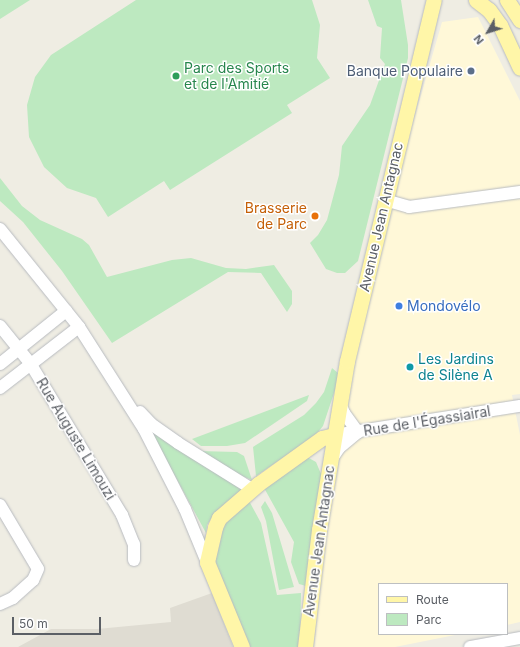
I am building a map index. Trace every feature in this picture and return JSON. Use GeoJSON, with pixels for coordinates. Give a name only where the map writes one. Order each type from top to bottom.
{"type":"FeatureCollection","features":[{"type":"Feature","properties":{"kind":"main road","name":"Avenue Jean Antagnac"},"geometry":{"type":"LineString","coordinates":[[305,647],[310,591],[340,403],[385,200],[434,0]]}},
{"type":"Feature","properties":{"kind":"main road"},"geometry":{"type":"LineString","coordinates":[[476,0],[500,25],[520,68]]}},
{"type":"Feature","properties":{"kind":"main road"},"geometry":{"type":"LineString","coordinates":[[507,0],[520,20]]}},
{"type":"Feature","properties":{"kind":"main road","name":"Avenue Jean Antagnac"},"geometry":{"type":"LineString","coordinates":[[207,562],[210,540],[219,518],[252,489],[322,438],[334,435]]}},
{"type":"Feature","properties":{"kind":"main road"},"geometry":{"type":"LineString","coordinates":[[299,455],[312,454],[329,469]]}},
{"type":"Feature","properties":{"kind":"main road"},"geometry":{"type":"LineString","coordinates":[[207,562],[242,647]]}},
{"type":"Feature","properties":{"kind":"street"},"geometry":{"type":"LineString","coordinates":[[385,200],[409,206],[520,192]]}},
{"type":"Feature","properties":{"kind":"street"},"geometry":{"type":"LineString","coordinates":[[0,229],[79,327],[144,429],[185,509],[207,562]]}},
{"type":"Feature","properties":{"kind":"street"},"geometry":{"type":"LineString","coordinates":[[0,364],[18,348],[66,311]]}},
{"type":"Feature","properties":{"kind":"street","name":"Rue Auguste Limouzi"},"geometry":{"type":"LineString","coordinates":[[0,326],[30,363],[122,515],[134,544],[134,560]]}},
{"type":"Feature","properties":{"kind":"street"},"geometry":{"type":"LineString","coordinates":[[0,388],[30,363],[79,327]]}},
{"type":"Feature","properties":{"kind":"street"},"geometry":{"type":"LineString","coordinates":[[114,383],[152,424],[252,489]]}},
{"type":"Feature","properties":{"kind":"street"},"geometry":{"type":"LineString","coordinates":[[329,469],[339,448],[358,432],[344,413],[340,403]]}},
{"type":"Feature","properties":{"kind":"street","name":"Rue de l'Égassiairal"},"geometry":{"type":"LineString","coordinates":[[334,435],[520,406]]}},
{"type":"Feature","properties":{"kind":"street"},"geometry":{"type":"LineString","coordinates":[[0,505],[38,570],[34,580],[13,598],[0,604]]}},
{"type":"Feature","properties":{"kind":"street"},"geometry":{"type":"LineString","coordinates":[[470,647],[520,638]]}},
{"type":"Feature","properties":{"kind":"shaded area"},"geometry":{"type":"Polygon","coordinates":[[[478,17],[520,101],[520,394],[512,395],[520,435],[520,622],[508,625],[508,583],[378,583],[378,635],[455,635],[395,647],[314,647],[334,465],[378,245],[442,22],[478,17]]]}},
{"type":"Feature","properties":{"kind":"shaded area"},"geometry":{"type":"Polygon","coordinates":[[[212,593],[233,647],[18,647],[51,629],[97,629],[171,622],[170,608],[212,593]]]}},
{"type":"Feature","properties":{"kind":"green space"},"geometry":{"type":"Polygon","coordinates":[[[0,0],[30,0],[0,19],[0,0]]]}},
{"type":"Feature","properties":{"kind":"green space"},"geometry":{"type":"Polygon","coordinates":[[[136,0],[312,0],[320,25],[317,58],[330,78],[287,105],[292,113],[170,190],[164,181],[108,217],[96,198],[67,188],[44,167],[29,137],[27,105],[35,77],[51,55],[136,0]]]}},
{"type":"Feature","properties":{"kind":"green space"},"geometry":{"type":"Polygon","coordinates":[[[368,0],[401,0],[408,45],[408,58],[358,261],[345,273],[337,273],[326,269],[310,243],[318,235],[327,220],[339,175],[342,146],[370,105],[385,64],[380,58],[382,28],[377,26],[368,0]]]}},
{"type":"Feature","properties":{"kind":"green space"},"geometry":{"type":"Polygon","coordinates":[[[0,178],[22,206],[40,220],[82,239],[89,245],[107,277],[172,260],[191,258],[226,268],[246,269],[274,265],[292,291],[292,304],[287,312],[261,273],[228,272],[112,343],[62,271],[23,222],[0,201],[0,178]]]}},
{"type":"Feature","properties":{"kind":"green space"},"geometry":{"type":"Polygon","coordinates":[[[332,368],[338,373],[336,387],[323,426],[314,437],[256,476],[253,447],[304,415],[316,403],[324,392],[332,368]]]}},
{"type":"Feature","properties":{"kind":"green space"},"geometry":{"type":"Polygon","coordinates":[[[309,395],[307,401],[245,443],[227,446],[201,446],[192,439],[309,395]]]}},
{"type":"Feature","properties":{"kind":"green space"},"geometry":{"type":"Polygon","coordinates":[[[150,430],[246,488],[214,514],[207,525],[206,533],[150,430]]]}},
{"type":"Feature","properties":{"kind":"green space"},"geometry":{"type":"Polygon","coordinates":[[[198,451],[237,452],[244,456],[252,480],[232,472],[198,451]]]}},
{"type":"Feature","properties":{"kind":"green space"},"geometry":{"type":"Polygon","coordinates":[[[307,457],[316,462],[321,474],[306,586],[299,584],[291,562],[294,542],[263,486],[307,457]]]}},
{"type":"Feature","properties":{"kind":"green space"},"geometry":{"type":"Polygon","coordinates":[[[248,499],[261,523],[277,595],[301,593],[300,647],[247,647],[212,559],[221,521],[248,499]]]}},
{"type":"Feature","properties":{"kind":"green space"},"geometry":{"type":"Polygon","coordinates":[[[265,501],[272,513],[294,587],[279,590],[266,521],[261,507],[265,501]]]}},
{"type":"Feature","properties":{"kind":"place","name":"Banque Populaire"},"geometry":{"type":"Point","coordinates":[471,71]}},
{"type":"Feature","properties":{"kind":"place","name":"Parc des Sports et de l'Amitié"},"geometry":{"type":"Point","coordinates":[176,76]}},
{"type":"Feature","properties":{"kind":"place","name":"Brasserie de Parc"},"geometry":{"type":"Point","coordinates":[315,216]}},
{"type":"Feature","properties":{"kind":"place","name":"Mondovélo"},"geometry":{"type":"Point","coordinates":[399,306]}},
{"type":"Feature","properties":{"kind":"place","name":"Les Jardins de Silène A"},"geometry":{"type":"Point","coordinates":[410,367]}}]}
